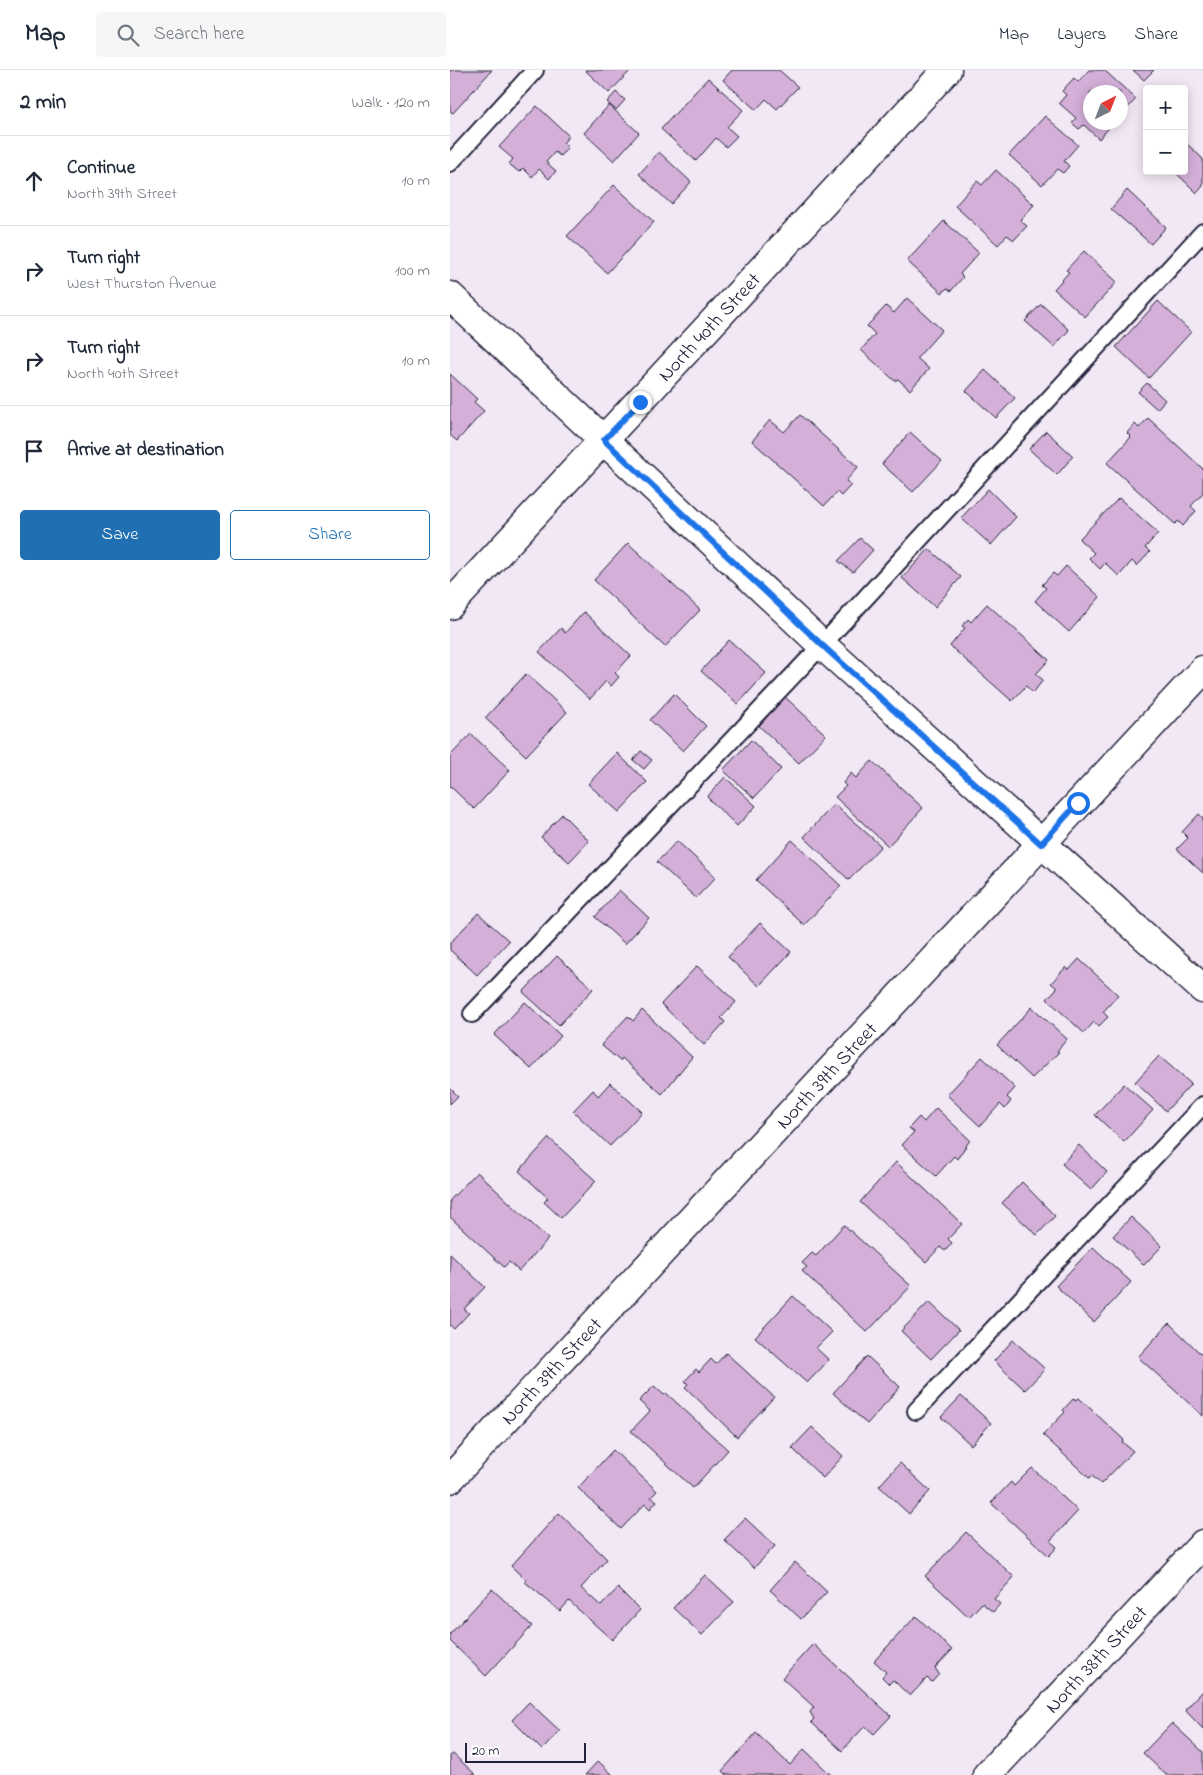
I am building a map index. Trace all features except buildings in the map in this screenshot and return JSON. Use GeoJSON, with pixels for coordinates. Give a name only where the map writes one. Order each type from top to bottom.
{"type":"FeatureCollection","features":[{"type":"Feature","properties":{"kind":"street","name":"North 40th Street"},"geometry":{"type":"LineString","coordinates":[[450,605],[947,70]]}},
{"type":"Feature","properties":{"kind":"street"},"geometry":{"type":"LineString","coordinates":[[450,296],[822,645],[1203,989]]}},
{"type":"Feature","properties":{"kind":"street","name":"North 39th Street"},"geometry":{"type":"LineString","coordinates":[[450,1479],[1203,670]]}},
{"type":"Feature","properties":{"kind":"street","name":"North 38th Street"},"geometry":{"type":"LineString","coordinates":[[987,1775],[1203,1544]]}},
{"type":"Feature","properties":{"kind":"lane"},"geometry":{"type":"LineString","coordinates":[[450,163],[535,70]]}},
{"type":"Feature","properties":{"kind":"lane"},"geometry":{"type":"LineString","coordinates":[[472,1014],[822,645],[1203,232]]}},
{"type":"Feature","properties":{"kind":"lane"},"geometry":{"type":"LineString","coordinates":[[916,1411],[1203,1106]]}},
{"type":"Feature","properties":{"kind":"route"},"geometry":{"type":"LineString","coordinates":[[640,402],[604,440],[822,645],[1041,844],[1078,803]]}}]}
